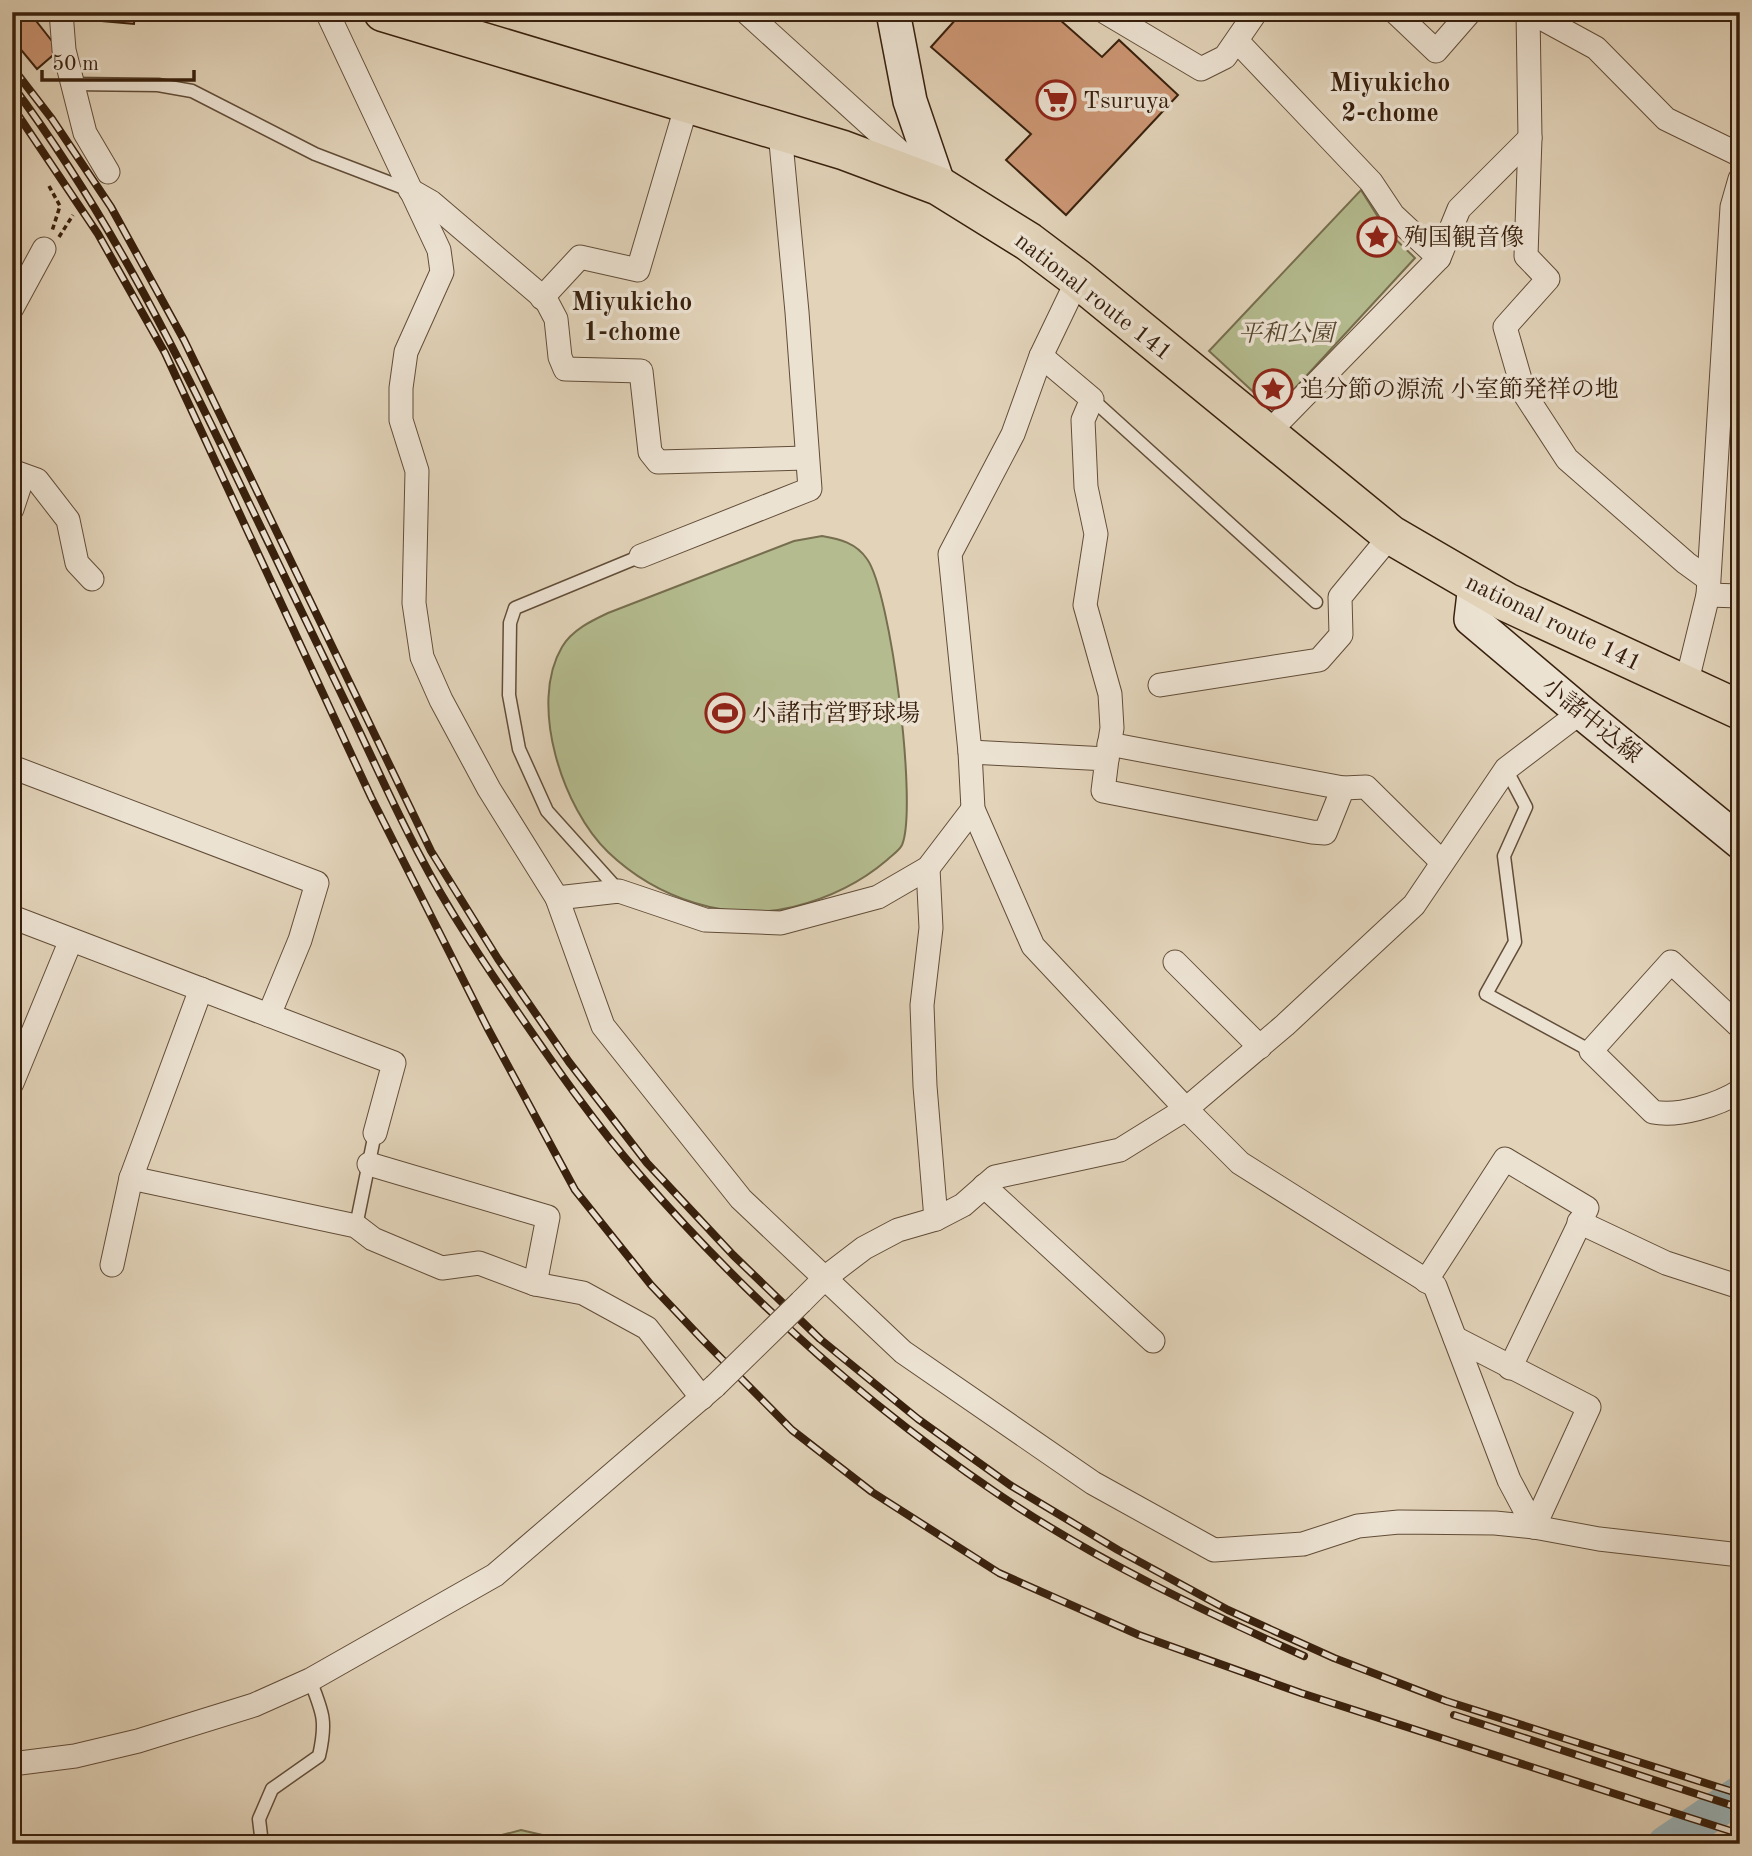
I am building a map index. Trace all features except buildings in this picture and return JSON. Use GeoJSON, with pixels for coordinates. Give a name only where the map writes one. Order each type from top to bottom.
{"type":"FeatureCollection","features":[{"type":"Feature","properties":{"kind":"highway","name":"national route 141"},"geometry":{"type":"LineString","coordinates":[[383,12],[843,150],[939,186],[1029,242],[1078,279],[1391,535],[1475,585],[1740,710]]}},
{"type":"Feature","properties":{"kind":"main road"},"geometry":{"type":"LineString","coordinates":[[893,12],[912,108],[939,186]]}},
{"type":"Feature","properties":{"kind":"main road","name":"小諸中込線"},"geometry":{"type":"LineString","coordinates":[[1475,585],[1471,619],[1740,842]]}},
{"type":"Feature","properties":{"kind":"street"},"geometry":{"type":"LineString","coordinates":[[61,12],[64,50],[85,133],[108,172]]}},
{"type":"Feature","properties":{"kind":"street"},"geometry":{"type":"LineString","coordinates":[[327,12],[439,250],[442,272],[406,352],[401,388],[401,420],[417,471],[414,603],[422,657],[441,700],[489,789],[557,898],[603,1026],[741,1199],[903,1352],[1093,1483],[1214,1550],[1303,1544],[1358,1526],[1399,1522],[1495,1523],[1599,1539],[1740,1555]]}},
{"type":"Feature","properties":{"kind":"street"},"geometry":{"type":"LineString","coordinates":[[746,12],[939,186]]}},
{"type":"Feature","properties":{"kind":"street"},"geometry":{"type":"LineString","coordinates":[[1105,12],[1201,69],[1225,57],[1256,12]]}},
{"type":"Feature","properties":{"kind":"street"},"geometry":{"type":"LineString","coordinates":[[1395,12],[1436,51],[1470,12]]}},
{"type":"Feature","properties":{"kind":"street"},"geometry":{"type":"LineString","coordinates":[[1740,155],[1666,120],[1596,48],[1529,12],[1530,138],[1526,256],[1548,279],[1505,327],[1524,393],[1567,459],[1686,563],[1708,587],[1740,596]]}},
{"type":"Feature","properties":{"kind":"street"},"geometry":{"type":"LineString","coordinates":[[1237,41],[1371,182],[1393,215],[1439,258]]}},
{"type":"Feature","properties":{"kind":"street"},"geometry":{"type":"LineString","coordinates":[[542,298],[580,257],[638,270],[687,104]]}},
{"type":"Feature","properties":{"kind":"street"},"geometry":{"type":"LineString","coordinates":[[640,556],[810,489],[780,132]]}},
{"type":"Feature","properties":{"kind":"street"},"geometry":{"type":"LineString","coordinates":[[1266,435],[1439,258],[1460,209],[1530,138]]}},
{"type":"Feature","properties":{"kind":"street"},"geometry":{"type":"LineString","coordinates":[[1686,685],[1708,587],[1732,207],[1740,179]]}},
{"type":"Feature","properties":{"kind":"street"},"geometry":{"type":"LineString","coordinates":[[410,190],[431,202],[546,300],[556,319],[560,356],[565,369],[641,372],[650,452],[658,462],[806,458]]}},
{"type":"Feature","properties":{"kind":"street"},"geometry":{"type":"LineString","coordinates":[[12,308],[52,242]]}},
{"type":"Feature","properties":{"kind":"street"},"geometry":{"type":"LineString","coordinates":[[1078,279],[1041,356],[1013,433],[950,554],[970,752],[973,809],[1033,946],[1186,1109],[1240,1163],[1434,1286],[1509,1480],[1534,1527]]}},
{"type":"Feature","properties":{"kind":"street"},"geometry":{"type":"LineString","coordinates":[[1041,356],[1092,399],[1083,420],[1086,487],[1096,534],[1085,605],[1110,694],[1112,727],[1103,791],[1325,833],[1343,788]]}},
{"type":"Feature","properties":{"kind":"street"},"geometry":{"type":"LineString","coordinates":[[12,509],[18,473],[37,480],[68,520],[77,563],[92,579]]}},
{"type":"Feature","properties":{"kind":"street"},"geometry":{"type":"LineString","coordinates":[[1160,685],[1319,660],[1341,635],[1340,597],[1391,535]]}},
{"type":"Feature","properties":{"kind":"street"},"geometry":{"type":"LineString","coordinates":[[12,1764],[75,1756],[138,1741],[254,1704],[310,1680],[495,1575],[709,1392],[826,1277],[864,1248],[898,1230],[936,1219],[963,1205],[995,1177],[1120,1150],[1186,1109],[1260,1047],[1415,905],[1506,769],[1581,712]]}},
{"type":"Feature","properties":{"kind":"street"},"geometry":{"type":"LineString","coordinates":[[970,752],[1108,751],[1343,788],[1366,786],[1442,862]]}},
{"type":"Feature","properties":{"kind":"street"},"geometry":{"type":"LineString","coordinates":[[12,767],[317,883],[300,940],[269,1015]]}},
{"type":"Feature","properties":{"kind":"street"},"geometry":{"type":"LineString","coordinates":[[557,898],[619,891],[705,920],[781,923],[878,897],[928,868],[973,809]]}},
{"type":"Feature","properties":{"kind":"street"},"geometry":{"type":"LineString","coordinates":[[928,868],[931,928],[922,1005],[925,1086],[936,1219]]}},
{"type":"Feature","properties":{"kind":"street"},"geometry":{"type":"LineString","coordinates":[[12,917],[394,1063],[375,1133]]}},
{"type":"Feature","properties":{"kind":"street"},"geometry":{"type":"LineString","coordinates":[[12,1083],[71,940]]}},
{"type":"Feature","properties":{"kind":"street"},"geometry":{"type":"LineString","coordinates":[[1175,961],[1260,1047]]}},
{"type":"Feature","properties":{"kind":"street"},"geometry":{"type":"LineString","coordinates":[[1740,1027],[1671,961],[1591,1051],[1653,1112],[1665,1114],[1722,1103],[1740,1091]]}},
{"type":"Feature","properties":{"kind":"street"},"geometry":{"type":"LineString","coordinates":[[112,1265],[131,1178],[201,989]]}},
{"type":"Feature","properties":{"kind":"street"},"geometry":{"type":"LineString","coordinates":[[1426,1281],[1504,1159],[1587,1208],[1510,1368]]}},
{"type":"Feature","properties":{"kind":"street"},"geometry":{"type":"LineString","coordinates":[[369,1164],[548,1217],[535,1284]]}},
{"type":"Feature","properties":{"kind":"street"},"geometry":{"type":"LineString","coordinates":[[131,1178],[356,1226],[373,1239],[442,1268],[479,1263],[535,1284],[583,1293],[647,1328],[709,1392]]}},
{"type":"Feature","properties":{"kind":"street"},"geometry":{"type":"LineString","coordinates":[[984,1186],[1153,1341]]}},
{"type":"Feature","properties":{"kind":"street"},"geometry":{"type":"LineString","coordinates":[[1579,1222],[1666,1263],[1740,1287]]}},
{"type":"Feature","properties":{"kind":"street"},"geometry":{"type":"LineString","coordinates":[[1455,1338],[1589,1408],[1534,1527]]}},
{"type":"Feature","properties":{"kind":"lane"},"geometry":{"type":"LineString","coordinates":[[71,84],[158,85],[192,91],[315,154],[410,190]]}},
{"type":"Feature","properties":{"kind":"lane"},"geometry":{"type":"LineString","coordinates":[[1092,399],[1316,602]]}},
{"type":"Feature","properties":{"kind":"lane"},"geometry":{"type":"LineString","coordinates":[[619,891],[548,811],[520,749],[509,695],[510,623],[515,608],[640,556]]}},
{"type":"Feature","properties":{"kind":"lane"},"geometry":{"type":"LineString","coordinates":[[1506,769],[1527,807],[1504,856],[1515,942],[1486,994],[1591,1051]]}},
{"type":"Feature","properties":{"kind":"lane"},"geometry":{"type":"LineString","coordinates":[[356,1226],[375,1133]]}},
{"type":"Feature","properties":{"kind":"lane"},"geometry":{"type":"LineString","coordinates":[[262,1844],[259,1819],[272,1789],[319,1756],[325,1729],[321,1706],[310,1680]]}},
{"type":"Feature","properties":{"kind":"path"},"geometry":{"type":"LineString","coordinates":[[49,186],[60,206],[52,242]]}},
{"type":"Feature","properties":{"kind":"path"},"geometry":{"type":"LineString","coordinates":[[52,242],[73,215]]}},
{"type":"Feature","properties":{"kind":"green space","name":"平和公園"},"geometry":{"type":"Polygon","coordinates":[[[1361,190],[1387,231],[1415,258],[1274,411],[1209,351],[1361,190]]]}},
{"type":"Feature","properties":{"kind":"green space","name":"小諸市営野球場"},"geometry":{"type":"Polygon","coordinates":[[[822,536],[847,543],[863,554],[876,579],[885,612],[900,700],[904,747],[907,789],[902,845],[876,869],[854,883],[831,895],[793,907],[743,912],[694,903],[670,894],[627,868],[608,852],[577,810],[555,755],[550,726],[552,670],[566,641],[576,631],[608,613],[794,541],[822,536]]]}},
{"type":"Feature","properties":{"kind":"green space"},"geometry":{"type":"Polygon","coordinates":[[[521,1830],[581,1844],[468,1844],[521,1830]]]}},
{"type":"Feature","properties":{"kind":"waterway"},"geometry":{"type":"LineString","coordinates":[[1666,1844],[1740,1794]]}},
{"type":"Feature","properties":{"kind":"railway"},"geometry":{"type":"LineString","coordinates":[[12,67],[52,119],[111,207],[184,340],[431,851],[498,959],[569,1062],[647,1163],[733,1255],[820,1339],[918,1419],[1010,1485],[1118,1550],[1228,1610],[1334,1658],[1446,1701],[1740,1794]]}},
{"type":"Feature","properties":{"kind":"railway"},"geometry":{"type":"LineString","coordinates":[[12,85],[106,226],[161,325],[402,821],[442,895],[533,1035],[623,1155],[679,1219],[764,1305],[854,1385],[949,1459],[1034,1518],[1109,1561],[1186,1601],[1304,1656]]}},
{"type":"Feature","properties":{"kind":"railway"},"geometry":{"type":"LineString","coordinates":[[12,106],[98,234],[165,353],[371,797],[487,1027],[575,1190],[651,1285],[792,1430],[872,1492],[999,1573],[1139,1635],[1301,1693],[1740,1834]]}},
{"type":"Feature","properties":{"kind":"railway"},"geometry":{"type":"LineString","coordinates":[[1454,1715],[1740,1808]]}},
{"type":"Feature","properties":{"kind":"place","name":"Tsuruya"},"geometry":{"type":"Point","coordinates":[1056,100]}},
{"type":"Feature","properties":{"kind":"place","name":"殉国観音像"},"geometry":{"type":"Point","coordinates":[1377,237]}},
{"type":"Feature","properties":{"kind":"place","name":"追分節の源流 小室節発祥の地"},"geometry":{"type":"Point","coordinates":[1273,389]}},
{"type":"Feature","properties":{"kind":"place","name":"小諸市営野球場"},"geometry":{"type":"Point","coordinates":[725,713]}},
{"type":"Feature","properties":{"kind":"district","name":"Miyukicho 2-chome"},"geometry":{"type":"Point","coordinates":[1390,97]}},
{"type":"Feature","properties":{"kind":"district","name":"Miyukicho 1-chome"},"geometry":{"type":"Point","coordinates":[632,316]}}]}
